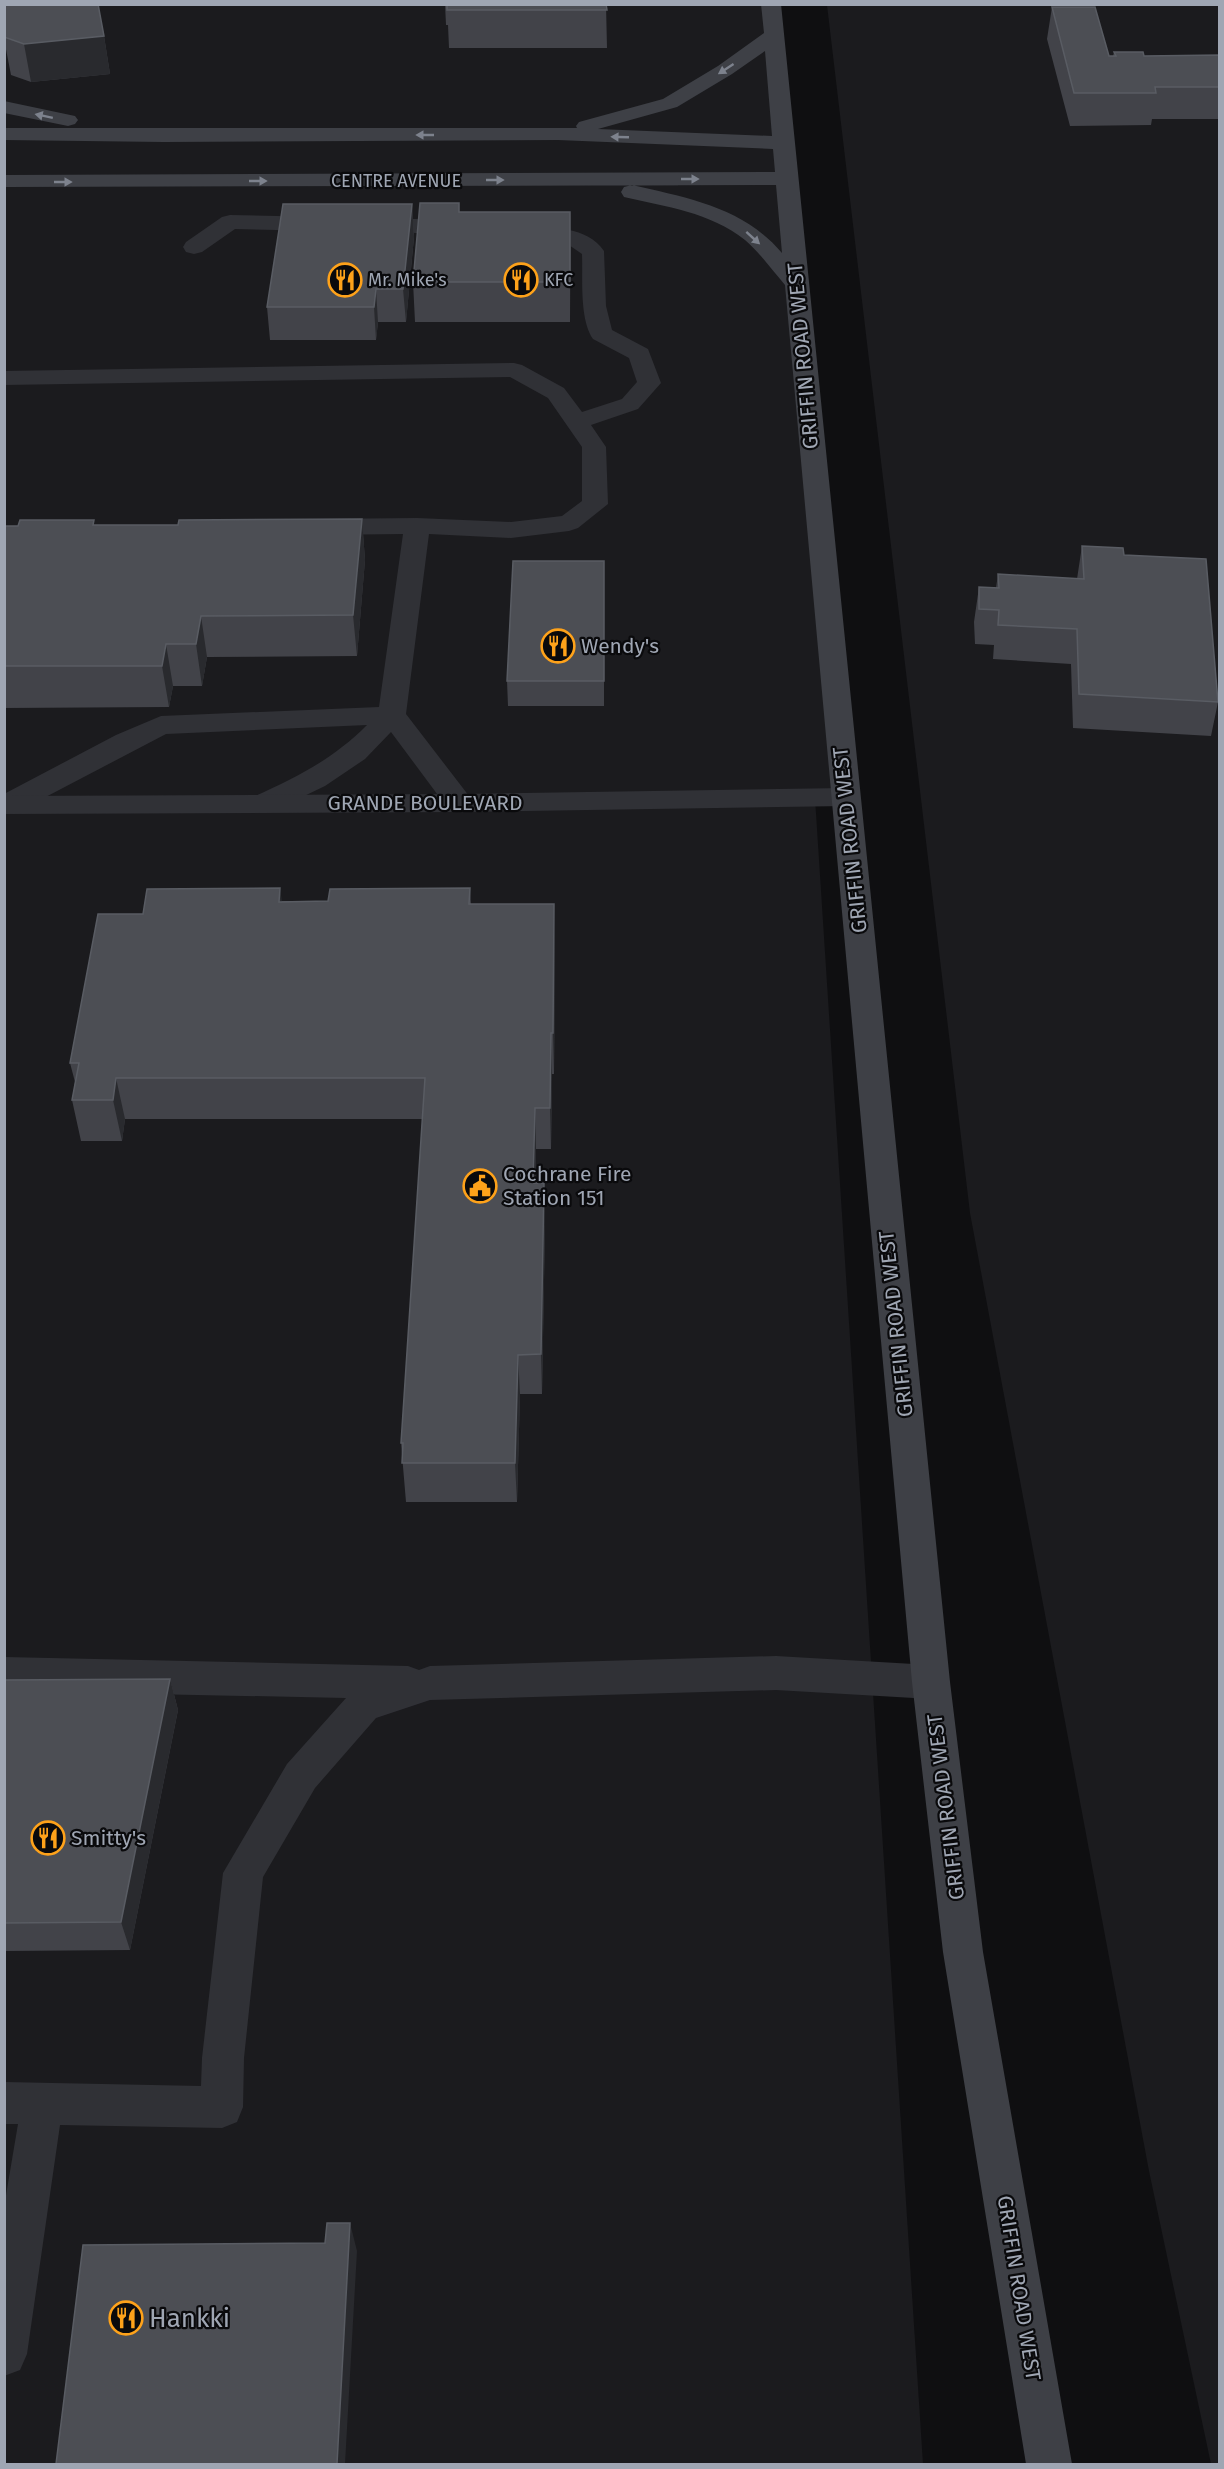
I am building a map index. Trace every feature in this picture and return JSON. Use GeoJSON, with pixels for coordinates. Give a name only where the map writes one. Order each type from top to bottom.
{"type":"FeatureCollection","features":[{"type":"Feature","properties":{"kind":"main road","name":"GRIFFIN ROAD WEST"},"geometry":{"type":"LineString","coordinates":[[771,4],[931,1682],[963,1952],[1049,2464]]}},
{"type":"Feature","properties":{"kind":"main road"},"geometry":{"type":"LineString","coordinates":[[558,135],[670,103],[725,70],[774,35]]}},
{"type":"Feature","properties":{"kind":"main road"},"geometry":{"type":"LineString","coordinates":[[4,107],[164,136]]}},
{"type":"Feature","properties":{"kind":"main road"},"geometry":{"type":"LineString","coordinates":[[4,134],[558,135],[784,143]]}},
{"type":"Feature","properties":{"kind":"main road","name":"CENTRE AVENUE"},"geometry":{"type":"LineString","coordinates":[[4,181],[787,178]]}},
{"type":"Feature","properties":{"kind":"main road"},"geometry":{"type":"LineString","coordinates":[[580,180],[695,207],[726,219],[752,235],[796,284]]}},
{"type":"Feature","properties":{"kind":"street"},"geometry":{"type":"LineString","coordinates":[[194,247],[230,222],[429,225],[572,237],[593,251],[595,306],[601,334],[640,354],[649,383],[630,404],[577,422]]}},
{"type":"Feature","properties":{"kind":"street"},"geometry":{"type":"LineString","coordinates":[[4,378],[514,370],[556,393],[594,447],[595,504],[569,523],[511,530],[417,526],[291,527]]}},
{"type":"Feature","properties":{"kind":"street"},"geometry":{"type":"LineString","coordinates":[[263,804],[315,780],[355,753],[392,715],[417,526]]}},
{"type":"Feature","properties":{"kind":"street"},"geometry":{"type":"LineString","coordinates":[[392,715],[459,803]]}},
{"type":"Feature","properties":{"kind":"street"},"geometry":{"type":"LineString","coordinates":[[6,805],[160,725],[392,715]]}},
{"type":"Feature","properties":{"kind":"street","name":"GRANDE BOULEVARD"},"geometry":{"type":"LineString","coordinates":[[6,805],[459,803],[846,797]]}},
{"type":"Feature","properties":{"kind":"street"},"geometry":{"type":"LineString","coordinates":[[4,1674],[430,1683],[776,1673],[931,1682]]}},
{"type":"Feature","properties":{"kind":"street"},"geometry":{"type":"LineString","coordinates":[[4,2354],[23,2104],[222,2107],[223,2058],[243,1873],[302,1776],[363,1706],[430,1683]]}},
{"type":"Feature","properties":{"kind":"shaded area"},"geometry":{"type":"Polygon","coordinates":[[[5,5],[771,5],[846,797],[815,798],[923,2464],[5,2464],[5,5]]]}},
{"type":"Feature","properties":{"kind":"shaded area"},"geometry":{"type":"Polygon","coordinates":[[[827,5],[1219,5],[1219,2464],[1211,2464],[1149,2171],[970,1213],[827,5]]]}},
{"type":"Feature","properties":{"kind":"building"},"geometry":{"type":"Polygon","coordinates":[[[4,4],[98,4],[104,36],[24,44],[4,37],[4,4]]]}},
{"type":"Feature","properties":{"kind":"building"},"geometry":{"type":"Polygon","coordinates":[[[447,4],[606,4],[607,10],[447,10],[447,4]]]}},
{"type":"Feature","properties":{"kind":"building"},"geometry":{"type":"Polygon","coordinates":[[[1052,7],[1095,7],[1109,56],[1116,56],[1114,52],[1143,52],[1144,56],[1220,55],[1220,87],[1155,87],[1156,93],[1074,93],[1052,7]]]}},
{"type":"Feature","properties":{"kind":"building"},"geometry":{"type":"Polygon","coordinates":[[[420,203],[459,203],[459,212],[570,212],[570,282],[413,282],[420,203]]]}},
{"type":"Feature","properties":{"kind":"building","name":"Mr. Mike's"},"geometry":{"type":"Polygon","coordinates":[[[283,204],[412,204],[403,289],[376,289],[374,307],[267,307],[283,204]]]}},
{"type":"Feature","properties":{"kind":"building"},"geometry":{"type":"Polygon","coordinates":[[[362,519],[353,615],[201,616],[196,644],[166,644],[162,666],[4,666],[4,526],[18,526],[20,520],[94,520],[93,525],[178,525],[179,520],[362,519]]]}},
{"type":"Feature","properties":{"kind":"building"},"geometry":{"type":"Polygon","coordinates":[[[1082,546],[1123,548],[1124,555],[1206,559],[1218,702],[1079,694],[1077,629],[998,625],[999,610],[979,609],[979,587],[999,588],[998,574],[1084,579],[1082,546]]]}},
{"type":"Feature","properties":{"kind":"building","name":"Wendy's"},"geometry":{"type":"Polygon","coordinates":[[[513,561],[604,561],[604,681],[507,681],[513,561]]]}},
{"type":"Feature","properties":{"kind":"building","name":"Cochrane Fire Station 151"},"geometry":{"type":"Polygon","coordinates":[[[280,888],[279,902],[328,901],[330,889],[470,888],[469,904],[554,904],[550,1108],[535,1108],[533,1183],[544,1183],[541,1354],[518,1355],[515,1463],[402,1463],[403,1443],[401,1443],[425,1078],[116,1078],[113,1100],[72,1100],[79,1063],[70,1063],[98,914],[143,914],[147,889],[280,888]]]}},
{"type":"Feature","properties":{"kind":"building"},"geometry":{"type":"Polygon","coordinates":[[[170,1679],[121,1922],[4,1923],[4,1680],[170,1679]]]}},
{"type":"Feature","properties":{"kind":"building"},"geometry":{"type":"Polygon","coordinates":[[[327,2223],[350,2223],[337,2464],[56,2464],[83,2245],[325,2243],[327,2223]]]}},
{"type":"Feature","properties":{"kind":"place","name":"Mr. Mike's"},"geometry":{"type":"Point","coordinates":[345,280]}},
{"type":"Feature","properties":{"kind":"place","name":"KFC"},"geometry":{"type":"Point","coordinates":[521,280]}},
{"type":"Feature","properties":{"kind":"place","name":"Wendy's"},"geometry":{"type":"Point","coordinates":[558,646]}},
{"type":"Feature","properties":{"kind":"place","name":"Cochrane Fire Station 151"},"geometry":{"type":"Point","coordinates":[480,1186]}},
{"type":"Feature","properties":{"kind":"place","name":"Smitty's"},"geometry":{"type":"Point","coordinates":[48,1838]}},
{"type":"Feature","properties":{"kind":"place","name":"Hankki"},"geometry":{"type":"Point","coordinates":[126,2318]}}]}
